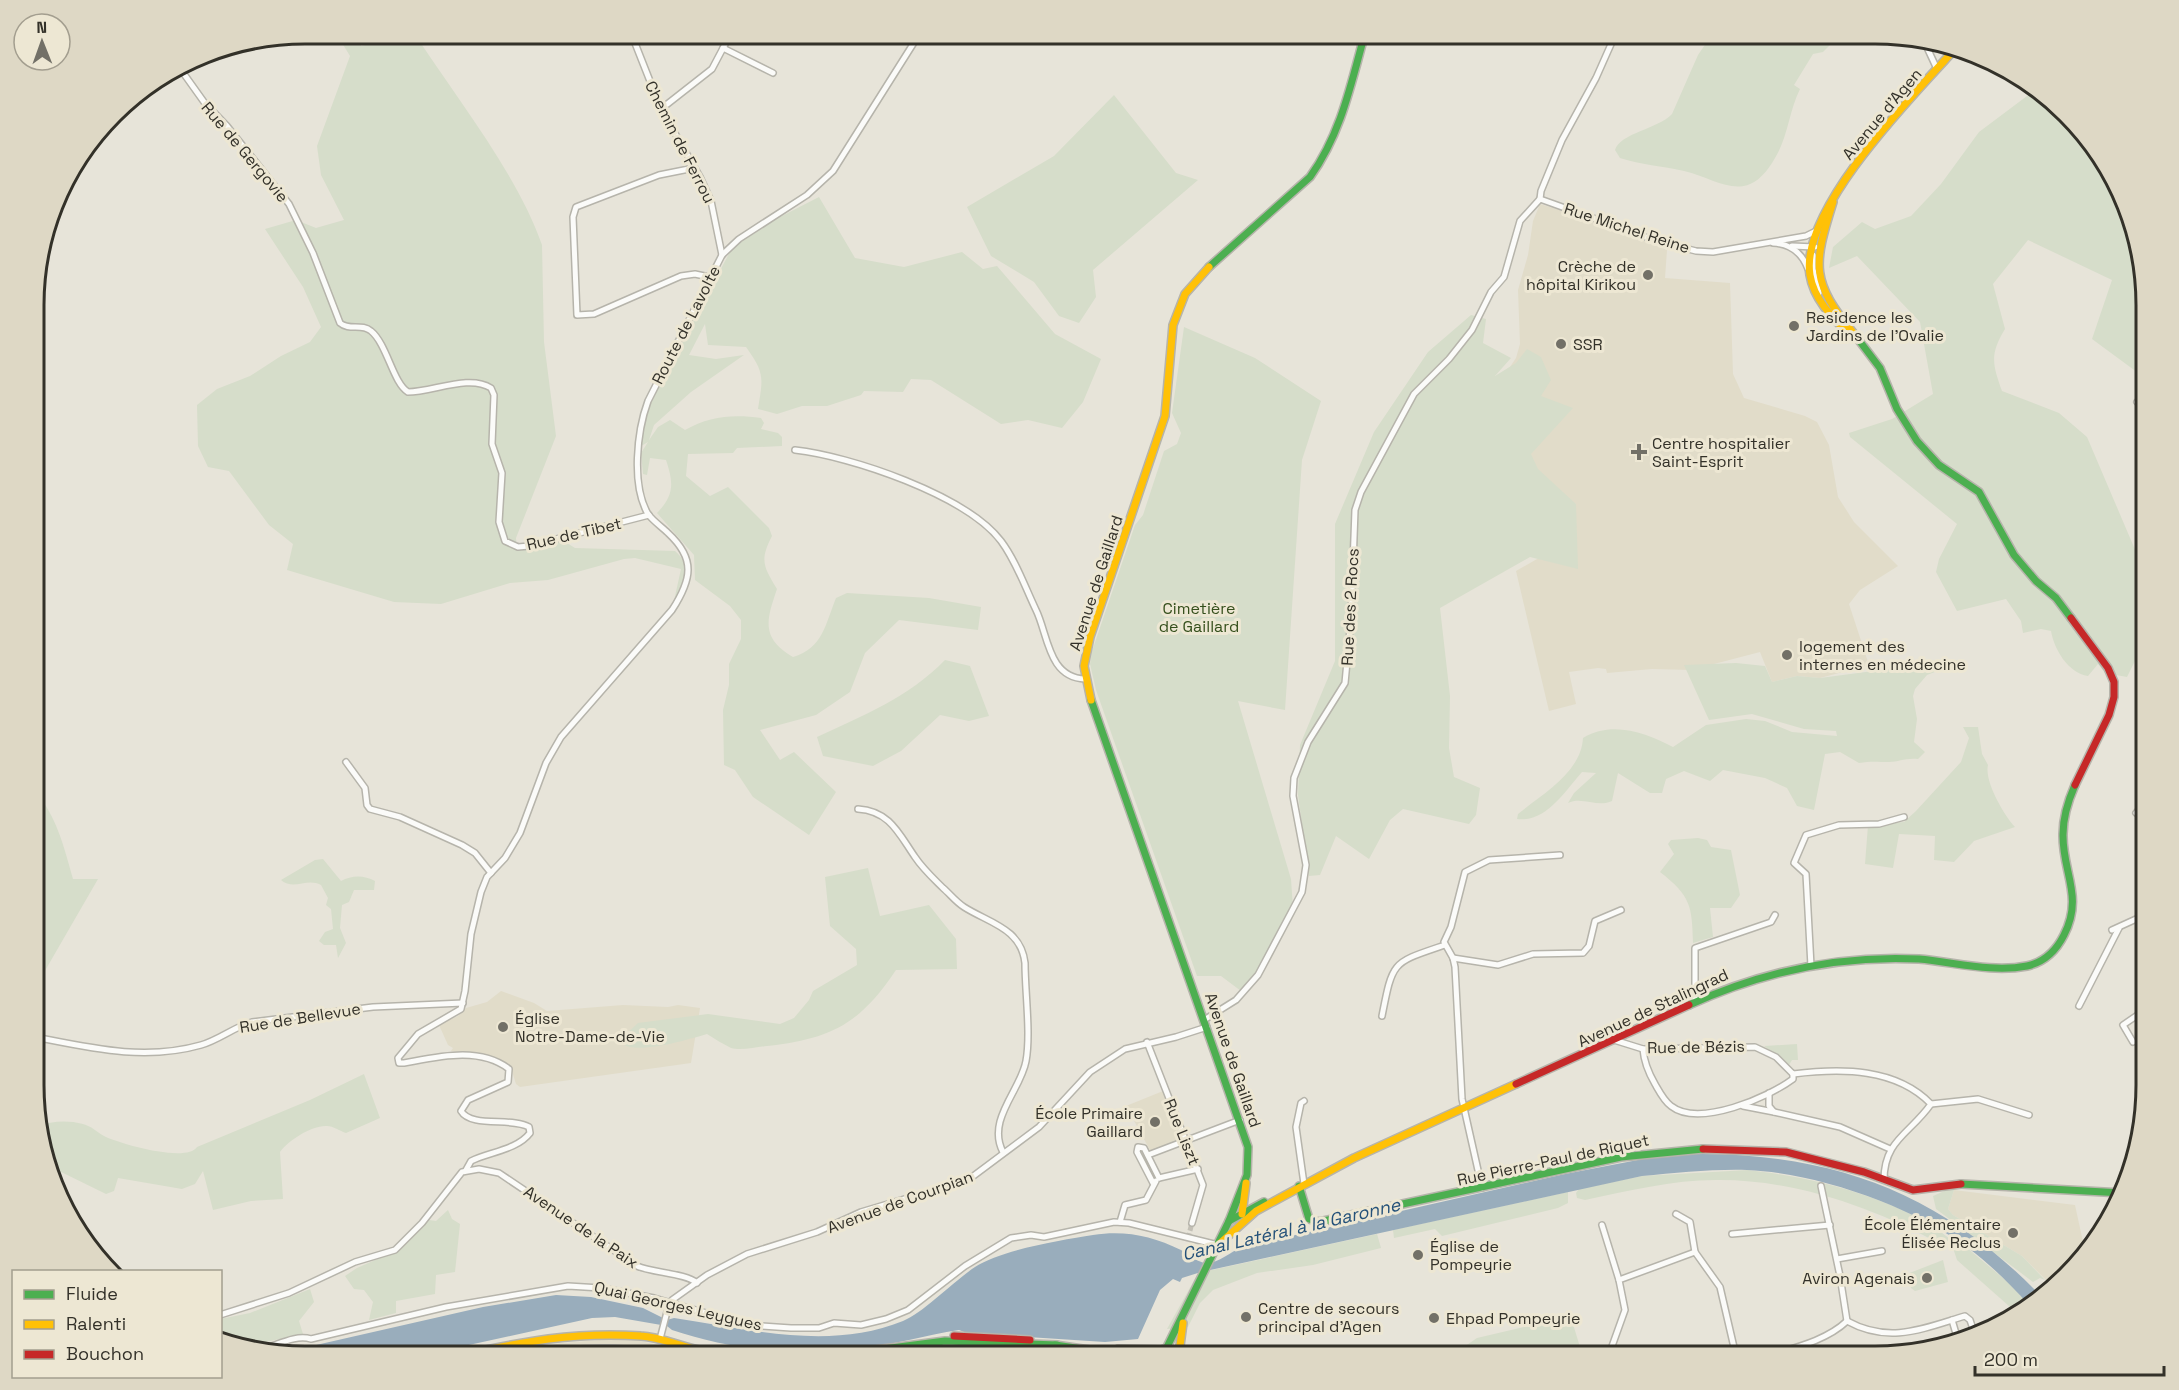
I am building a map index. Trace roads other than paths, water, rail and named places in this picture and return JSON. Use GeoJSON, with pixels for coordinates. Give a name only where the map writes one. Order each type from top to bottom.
{"type":"FeatureCollection","features":[{"type":"Feature","properties":{"kind":"street","name":"Chemin de Ferrou"},"geometry":{"type":"LineString","coordinates":[[635,44],[661,109],[694,168],[714,211],[722,255]]}},
{"type":"Feature","properties":{"kind":"street"},"geometry":{"type":"LineString","coordinates":[[661,109],[712,69],[725,44]]}},
{"type":"Feature","properties":{"kind":"street","name":"Route de Lavolte"},"geometry":{"type":"LineString","coordinates":[[649,515],[638,469],[640,424],[709,277],[722,255],[732,245],[807,195],[833,171],[913,44]]}},
{"type":"Feature","properties":{"kind":"street","name":"Avenue de Gaillard"},"geometry":{"type":"LineString","coordinates":[[1229,1221],[1247,1175],[1248,1147],[1085,679],[1084,666],[1090,637],[1165,416],[1173,325],[1179,306],[1200,275],[1310,177],[1324,159],[1335,138],[1362,44]]}},
{"type":"Feature","properties":{"kind":"street"},"geometry":{"type":"LineString","coordinates":[[1540,199],[1541,191],[1562,140],[1596,78],[1610,44]]}},
{"type":"Feature","properties":{"kind":"street"},"geometry":{"type":"LineString","coordinates":[[723,48],[773,73]]}},
{"type":"Feature","properties":{"kind":"street"},"geometry":{"type":"LineString","coordinates":[[1928,49],[1937,69]]}},
{"type":"Feature","properties":{"kind":"street","name":"Avenue d'Agen"},"geometry":{"type":"LineString","coordinates":[[1813,246],[1816,231],[1867,150],[1950,54]]}},
{"type":"Feature","properties":{"kind":"street","name":"Rue de Gergovie"},"geometry":{"type":"LineString","coordinates":[[183,73],[204,102],[227,126],[289,204],[313,253],[340,323],[346,328],[366,328],[371,331],[406,390],[481,384],[491,388],[494,395]]}},
{"type":"Feature","properties":{"kind":"street"},"geometry":{"type":"LineString","coordinates":[[694,168],[658,175],[576,207],[573,217],[577,315],[594,314],[681,276],[695,274],[709,277]]}},
{"type":"Feature","properties":{"kind":"street","name":"Rue Michel Reine"},"geometry":{"type":"LineString","coordinates":[[1540,199],[1677,247],[1713,252],[1750,244],[1797,238],[1816,231]]}},
{"type":"Feature","properties":{"kind":"street","name":"Rue des 2 Rocs"},"geometry":{"type":"LineString","coordinates":[[1206,1023],[1236,999],[1256,979],[1302,892],[1306,865],[1293,796],[1294,778],[1308,742],[1346,683],[1352,619],[1355,510],[1361,492],[1414,394],[1449,359],[1472,330],[1491,292],[1504,277],[1520,221],[1540,199]]}},
{"type":"Feature","properties":{"kind":"street","name":"Avenue d'Agen"},"geometry":{"type":"LineString","coordinates":[[1821,240],[1833,202]]}},
{"type":"Feature","properties":{"kind":"street"},"geometry":{"type":"LineString","coordinates":[[718,236],[725,244],[732,245]]}},
{"type":"Feature","properties":{"kind":"street","name":"Rue Michel Reine"},"geometry":{"type":"LineString","coordinates":[[1797,238],[1813,246]]}},
{"type":"Feature","properties":{"kind":"street"},"geometry":{"type":"LineString","coordinates":[[1821,240],[1813,246],[1813,269],[1817,286],[1826,304],[1832,307]]}},
{"type":"Feature","properties":{"kind":"street","name":"Avenue de Stalingrad"},"geometry":{"type":"LineString","coordinates":[[1168,1346],[1229,1221],[1242,1212],[1463,1107],[1614,1040],[1695,1000],[1768,974],[1811,966],[1869,959],[1909,959],[2014,967],[2032,965],[2052,954],[2070,923],[2076,903],[2076,892],[2064,844],[2064,815],[2072,790],[2103,727],[2114,698],[2115,682],[2105,664],[2082,638],[2057,599],[2036,582],[2007,545],[1985,499],[1968,481],[1940,465],[1918,442],[1899,413],[1886,379],[1823,292],[1818,269],[1821,240]]}},
{"type":"Feature","properties":{"kind":"street","name":"Rue Michel Reine"},"geometry":{"type":"LineString","coordinates":[[1750,244],[1813,246]]}},
{"type":"Feature","properties":{"kind":"street"},"geometry":{"type":"LineString","coordinates":[[1790,245],[1804,260],[1812,282]]}},
{"type":"Feature","properties":{"kind":"street","name":"Avenue de Stalingrad"},"geometry":{"type":"LineString","coordinates":[[1813,246],[1809,263],[1812,282],[1822,306],[1869,353]]}},
{"type":"Feature","properties":{"kind":"street","name":"Rue de Tibet"},"geometry":{"type":"LineString","coordinates":[[494,395],[492,444],[502,473],[499,522],[506,542],[518,547],[529,546],[649,515]]}},
{"type":"Feature","properties":{"kind":"street"},"geometry":{"type":"LineString","coordinates":[[795,450],[875,468],[953,504],[978,519],[999,539],[1016,567],[1037,611],[1054,659],[1069,675],[1085,679]]}},
{"type":"Feature","properties":{"kind":"street"},"geometry":{"type":"LineString","coordinates":[[222,1314],[289,1293],[355,1262],[396,1250],[422,1223],[471,1161],[525,1139],[530,1133],[529,1127],[522,1123],[476,1120],[462,1114],[462,1106],[468,1100],[508,1082],[509,1069],[484,1059],[456,1055],[404,1063],[397,1060],[418,1034],[458,1012],[463,1003],[476,909],[491,873],[505,858],[520,833],[541,775],[557,743],[672,610],[682,590],[689,572],[688,557],[676,540],[649,515]]}},
{"type":"Feature","properties":{"kind":"street"},"geometry":{"type":"LineString","coordinates":[[346,762],[365,788],[366,801],[370,809],[400,817],[462,845],[475,853],[491,873]]}},
{"type":"Feature","properties":{"kind":"street"},"geometry":{"type":"LineString","coordinates":[[858,809],[877,812],[885,817],[923,867],[943,888],[962,906],[1010,933],[1022,949],[1025,963],[1027,1059],[1003,1111],[1000,1140],[1003,1152]]}},
{"type":"Feature","properties":{"kind":"street"},"geometry":{"type":"LineString","coordinates":[[1811,966],[1806,874],[1794,863],[1806,835],[1839,825],[1879,824],[1904,818]]}},
{"type":"Feature","properties":{"kind":"street"},"geometry":{"type":"LineString","coordinates":[[1444,945],[1465,872],[1489,860],[1560,855]]}},
{"type":"Feature","properties":{"kind":"street"},"geometry":{"type":"LineString","coordinates":[[1454,958],[1498,966],[1533,954],[1583,953],[1589,946],[1595,921],[1621,910]]}},
{"type":"Feature","properties":{"kind":"street"},"geometry":{"type":"LineString","coordinates":[[1695,1000],[1695,948],[1771,922],[1775,915]]}},
{"type":"Feature","properties":{"kind":"street"},"geometry":{"type":"LineString","coordinates":[[2112,930],[2136,920]]}},
{"type":"Feature","properties":{"kind":"street"},"geometry":{"type":"LineString","coordinates":[[2079,1006],[2119,928]]}},
{"type":"Feature","properties":{"kind":"street"},"geometry":{"type":"LineString","coordinates":[[1444,945],[1454,958],[1463,1107],[1482,1188]]}},
{"type":"Feature","properties":{"kind":"street"},"geometry":{"type":"LineString","coordinates":[[1382,1016],[1389,978],[1395,966],[1405,959],[1444,945]]}},
{"type":"Feature","properties":{"kind":"street","name":"Rue de Bellevue"},"geometry":{"type":"LineString","coordinates":[[44,1039],[142,1054],[202,1045],[234,1027],[252,1022],[382,1006],[463,1003]]}},
{"type":"Feature","properties":{"kind":"street"},"geometry":{"type":"LineString","coordinates":[[2133,1042],[2124,1025],[2136,1016]]}},
{"type":"Feature","properties":{"kind":"street","name":"Avenue de Courpian"},"geometry":{"type":"LineString","coordinates":[[669,1305],[707,1275],[747,1254],[817,1232],[851,1216],[968,1180],[985,1170],[1003,1152],[1039,1127],[1090,1072],[1125,1049],[1176,1037],[1206,1023]]}},
{"type":"Feature","properties":{"kind":"street"},"geometry":{"type":"LineString","coordinates":[[1624,1035],[1628,1043],[1640,1048]]}},
{"type":"Feature","properties":{"kind":"street"},"geometry":{"type":"LineString","coordinates":[[1614,1040],[1640,1048]]}},
{"type":"Feature","properties":{"kind":"street","name":"Rue Liszt"},"geometry":{"type":"LineString","coordinates":[[1147,1042],[1203,1190],[1192,1223]]}},
{"type":"Feature","properties":{"kind":"street","name":"Rue de Bézis"},"geometry":{"type":"LineString","coordinates":[[1640,1048],[1755,1047],[1776,1057],[1793,1074]]}},
{"type":"Feature","properties":{"kind":"street"},"geometry":{"type":"LineString","coordinates":[[1640,1048],[1645,1065],[1663,1098],[1676,1109],[1715,1111],[1743,1106],[1793,1079],[1793,1074],[1883,1075],[1911,1086],[1931,1104]]}},
{"type":"Feature","properties":{"kind":"street"},"geometry":{"type":"LineString","coordinates":[[1769,1093],[1769,1106],[1774,1112]]}},
{"type":"Feature","properties":{"kind":"street"},"geometry":{"type":"LineString","coordinates":[[1884,1180],[1884,1161],[1890,1149],[1931,1104],[1978,1099],[2029,1115]]}},
{"type":"Feature","properties":{"kind":"street"},"geometry":{"type":"LineString","coordinates":[[1301,1185],[1296,1123],[1301,1103],[1304,1101]]}},
{"type":"Feature","properties":{"kind":"street"},"geometry":{"type":"LineString","coordinates":[[1743,1106],[1840,1127],[1890,1149]]}},
{"type":"Feature","properties":{"kind":"street"},"geometry":{"type":"LineString","coordinates":[[1148,1155],[1240,1120]]}},
{"type":"Feature","properties":{"kind":"street"},"geometry":{"type":"LineString","coordinates":[[1153,1183],[1137,1152],[1138,1147],[1143,1147],[1159,1178]]}},
{"type":"Feature","properties":{"kind":"street","name":"Rue Pierre-Paul de Riquet"},"geometry":{"type":"LineString","coordinates":[[1301,1185],[1309,1219],[1319,1222],[1621,1157],[1700,1149],[1786,1152],[1828,1162],[1913,1190],[1954,1184],[2113,1193]]}},
{"type":"Feature","properties":{"kind":"street"},"geometry":{"type":"LineString","coordinates":[[1120,1222],[1125,1205],[1146,1200],[1153,1183],[1159,1178],[1197,1170]]}},
{"type":"Feature","properties":{"kind":"street","name":"Avenue de la Paix"},"geometry":{"type":"LineString","coordinates":[[464,1171],[495,1171],[637,1266],[650,1272],[685,1277],[697,1283]]}},
{"type":"Feature","properties":{"kind":"street"},"geometry":{"type":"LineString","coordinates":[[1229,1233],[1232,1224],[1242,1216],[1247,1175]]}},
{"type":"Feature","properties":{"kind":"street","name":"Avenue de Stalingrad"},"geometry":{"type":"LineString","coordinates":[[1218,1246],[1229,1233],[1256,1211],[1301,1185]]}},
{"type":"Feature","properties":{"kind":"street"},"geometry":{"type":"LineString","coordinates":[[1821,1186],[1846,1321]]}},
{"type":"Feature","properties":{"kind":"street"},"geometry":{"type":"LineString","coordinates":[[1676,1214],[1690,1222],[1695,1252],[1720,1287],[1734,1346]]}},
{"type":"Feature","properties":{"kind":"street","name":"Quai Georges Leygues"},"geometry":{"type":"LineString","coordinates":[[278,1345],[299,1337],[311,1339],[393,1318],[558,1286],[601,1288],[748,1325],[791,1329],[819,1328],[834,1323],[874,1323],[908,1310],[1003,1240],[1030,1234],[1044,1237],[1120,1222],[1218,1246]]}},
{"type":"Feature","properties":{"kind":"street"},"geometry":{"type":"LineString","coordinates":[[1602,1225],[1619,1280],[1625,1310],[1612,1346]]}},
{"type":"Feature","properties":{"kind":"street"},"geometry":{"type":"LineString","coordinates":[[1732,1234],[1830,1225]]}},
{"type":"Feature","properties":{"kind":"street"},"geometry":{"type":"LineString","coordinates":[[1836,1259],[1882,1251]]}},
{"type":"Feature","properties":{"kind":"street"},"geometry":{"type":"LineString","coordinates":[[1619,1280],[1695,1252]]}},
{"type":"Feature","properties":{"kind":"street"},"geometry":{"type":"LineString","coordinates":[[685,1277],[707,1275]]}},
{"type":"Feature","properties":{"kind":"street"},"geometry":{"type":"LineString","coordinates":[[661,1337],[669,1305]]}},
{"type":"Feature","properties":{"kind":"street"},"geometry":{"type":"LineString","coordinates":[[1846,1321],[1861,1329],[1887,1334],[1901,1333],[1968,1317],[1972,1328]]}},
{"type":"Feature","properties":{"kind":"street","name":"Avenue de Stalingrad"},"geometry":{"type":"LineString","coordinates":[[1181,1346],[1183,1318]]}},
{"type":"Feature","properties":{"kind":"street"},"geometry":{"type":"LineString","coordinates":[[1952,1320],[1956,1334]]}},
{"type":"Feature","properties":{"kind":"street"},"geometry":{"type":"LineString","coordinates":[[1798,1346],[1839,1328],[1846,1321]]}},
{"type":"Feature","properties":{"kind":"street"},"geometry":{"type":"LineString","coordinates":[[503,1346],[546,1337],[627,1334],[661,1337],[687,1346]]}},
{"type":"Feature","properties":{"kind":"street"},"geometry":{"type":"LineString","coordinates":[[901,1346],[945,1341],[1064,1346]]}},
{"type":"Feature","properties":{"kind":"water"},"geometry":{"type":"Polygon","coordinates":[[[1695,1154],[1746,1156],[1794,1161],[1839,1171],[1882,1186],[1924,1205],[1963,1229],[2002,1259],[2036,1291],[2024,1300],[2000,1274],[1968,1248],[1920,1219],[1863,1194],[1774,1172],[1721,1170],[1642,1176],[1201,1272],[1182,1278],[1180,1282],[1173,1279],[1160,1290],[1138,1339],[1105,1342],[967,1333],[959,1330],[878,1346],[735,1346],[694,1337],[672,1330],[667,1326],[615,1317],[592,1318],[464,1346],[312,1346],[483,1307],[556,1295],[591,1297],[643,1308],[667,1320],[674,1318],[788,1335],[847,1335],[875,1330],[903,1321],[920,1311],[967,1273],[986,1261],[1048,1243],[1116,1233],[1138,1235],[1160,1241],[1199,1261],[1210,1263],[1242,1247],[1565,1174],[1643,1159],[1695,1154]]]}},
{"type":"Feature","properties":{"kind":"tunnel"},"geometry":{"type":"LineString","coordinates":[[1188,1238],[1192,1223]]}},
{"type":"Feature","properties":{"kind":"railway"},"geometry":{"type":"LineString","coordinates":[[578,1346],[628,1346]]}},
{"type":"Feature","properties":{"kind":"place","name":"Crèche de hôpital Kirikou"},"geometry":{"type":"Point","coordinates":[1648,275]}},
{"type":"Feature","properties":{"kind":"place","name":"Residence les Jardins de l'Ovalie"},"geometry":{"type":"Point","coordinates":[1794,326]}},
{"type":"Feature","properties":{"kind":"place","name":"SSR"},"geometry":{"type":"Point","coordinates":[1561,344]}},
{"type":"Feature","properties":{"kind":"place","name":"Centre hospitalier Saint-Esprit"},"geometry":{"type":"Point","coordinates":[1639,452]}},
{"type":"Feature","properties":{"kind":"place","name":"logement des internes en médecine"},"geometry":{"type":"Point","coordinates":[1787,655]}},
{"type":"Feature","properties":{"kind":"place","name":"Église Notre-Dame-de-Vie"},"geometry":{"type":"Point","coordinates":[503,1027]}},
{"type":"Feature","properties":{"kind":"place","name":"École Primaire Gaillard"},"geometry":{"type":"Point","coordinates":[1155,1122]}},
{"type":"Feature","properties":{"kind":"place","name":"École Élémentaire Élisée Reclus"},"geometry":{"type":"Point","coordinates":[2013,1233]}},
{"type":"Feature","properties":{"kind":"place","name":"Église de Pompeyrie"},"geometry":{"type":"Point","coordinates":[1418,1255]}},
{"type":"Feature","properties":{"kind":"place","name":"Aviron Agenais"},"geometry":{"type":"Point","coordinates":[1927,1278]}},
{"type":"Feature","properties":{"kind":"place","name":"Centre de secours principal d'Agen"},"geometry":{"type":"Point","coordinates":[1246,1317]}},
{"type":"Feature","properties":{"kind":"place","name":"Ehpad Pompeyrie"},"geometry":{"type":"Point","coordinates":[1434,1318]}},
{"type":"Feature","properties":{"kind":"park label","name":"Cimetière de Gaillard"},"geometry":{"type":"Point","coordinates":[1199,617]}},
{"type":"Feature","properties":{"kind":"water label","name":"Canal Latéral à la Garonne"},"geometry":{"type":"Point","coordinates":[1291,1229]}}]}
